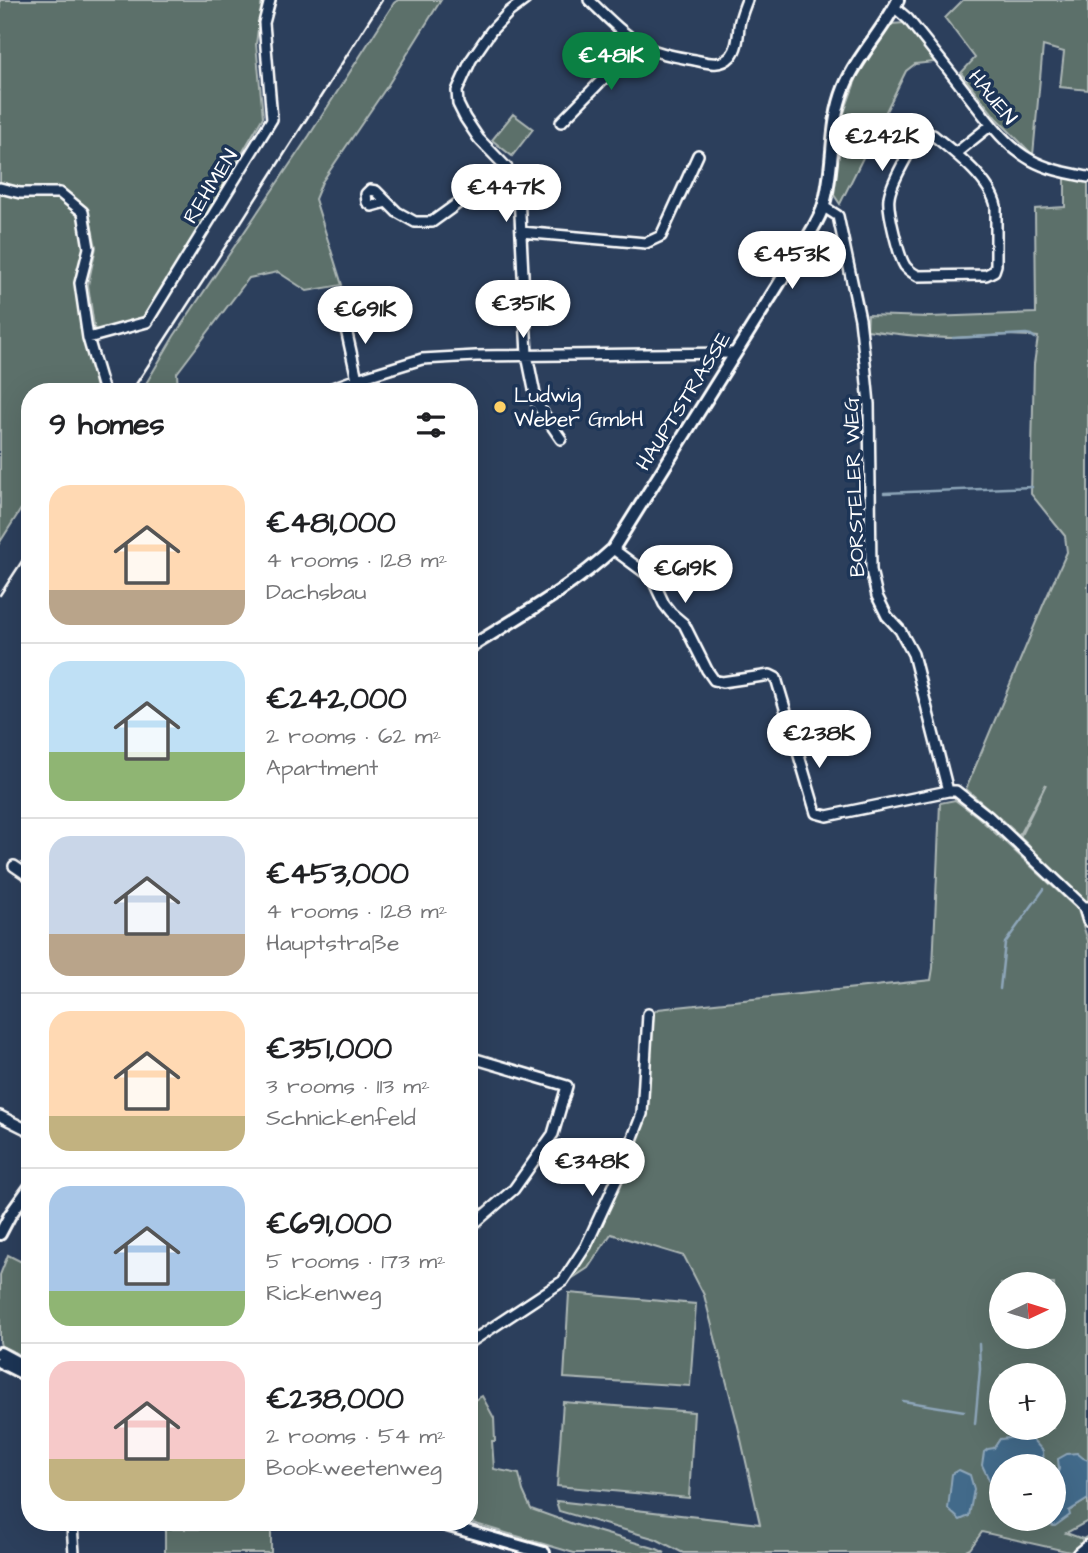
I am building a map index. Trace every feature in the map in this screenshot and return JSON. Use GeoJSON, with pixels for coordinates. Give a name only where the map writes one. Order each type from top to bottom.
{"type":"FeatureCollection","features":[{"type":"Feature","properties":{"kind":"main road","name":"HAUPTSTRASSE"},"geometry":{"type":"LineString","coordinates":[[478,642],[594,567],[614,548],[824,207],[834,121],[844,87],[896,4]]}},
{"type":"Feature","properties":{"kind":"main road"},"geometry":{"type":"LineString","coordinates":[[0,1234],[21,1199]]}},
{"type":"Feature","properties":{"kind":"main road"},"geometry":{"type":"LineString","coordinates":[[0,1353],[21,1364]]}},
{"type":"Feature","properties":{"kind":"main road"},"geometry":{"type":"LineString","coordinates":[[0,1362],[21,1372]]}},
{"type":"Feature","properties":{"kind":"main road"},"geometry":{"type":"LineString","coordinates":[[467,1531],[544,1553]]}},
{"type":"Feature","properties":{"kind":"street","name":"REHMEN"},"geometry":{"type":"LineString","coordinates":[[88,338],[147,322],[272,120],[264,23],[270,0]]}},
{"type":"Feature","properties":{"kind":"street"},"geometry":{"type":"LineString","coordinates":[[526,0],[509,12],[491,31],[471,60],[457,91],[458,104],[479,139],[507,168],[519,195],[527,355],[537,404],[561,439]]}},
{"type":"Feature","properties":{"kind":"street"},"geometry":{"type":"LineString","coordinates":[[589,0],[635,41],[661,53],[711,64],[722,63],[734,53],[747,0]]}},
{"type":"Feature","properties":{"kind":"street","name":"HAUEN"},"geometry":{"type":"LineString","coordinates":[[896,4],[1009,144],[1030,160],[1060,172],[1088,177]]}},
{"type":"Feature","properties":{"kind":"street"},"geometry":{"type":"LineString","coordinates":[[561,121],[607,75],[613,73],[635,41]]}},
{"type":"Feature","properties":{"kind":"street"},"geometry":{"type":"LineString","coordinates":[[956,153],[991,124]]}},
{"type":"Feature","properties":{"kind":"street"},"geometry":{"type":"LineString","coordinates":[[933,135],[956,153],[990,189],[994,198],[994,271],[986,275],[911,273],[901,257],[888,197],[912,146],[921,138],[933,135]]}},
{"type":"Feature","properties":{"kind":"street"},"geometry":{"type":"LineString","coordinates":[[521,232],[646,243],[661,236],[698,155]]}},
{"type":"Feature","properties":{"kind":"street"},"geometry":{"type":"LineString","coordinates":[[387,202],[397,212],[415,222],[432,222],[507,168]]}},
{"type":"Feature","properties":{"kind":"street"},"geometry":{"type":"LineString","coordinates":[[0,188],[20,193],[60,192],[83,212],[89,248],[80,283],[88,338],[101,383]]}},
{"type":"Feature","properties":{"kind":"street","name":"BORSTELER WEG"},"geometry":{"type":"LineString","coordinates":[[824,207],[838,216],[860,319],[869,404],[874,583],[887,616],[900,630],[913,654],[948,791]]}},
{"type":"Feature","properties":{"kind":"street"},"geometry":{"type":"LineString","coordinates":[[344,320],[356,379]]}},
{"type":"Feature","properties":{"kind":"street"},"geometry":{"type":"LineString","coordinates":[[345,383],[422,359],[735,353]]}},
{"type":"Feature","properties":{"kind":"street"},"geometry":{"type":"LineString","coordinates":[[614,548],[652,578],[664,604],[684,624],[713,680],[722,682],[771,676],[776,678],[816,813],[827,816],[956,791],[988,816],[1086,907],[1088,921]]}},
{"type":"Feature","properties":{"kind":"street"},"geometry":{"type":"LineString","coordinates":[[14,866],[21,871]]}},
{"type":"Feature","properties":{"kind":"street"},"geometry":{"type":"LineString","coordinates":[[478,1337],[564,1281],[586,1246],[617,1180],[642,1114],[648,1014]]}},
{"type":"Feature","properties":{"kind":"street"},"geometry":{"type":"LineString","coordinates":[[478,1060],[567,1086],[552,1134],[545,1145],[514,1189],[478,1220]]}},
{"type":"Feature","properties":{"kind":"street"},"geometry":{"type":"LineString","coordinates":[[0,1116],[21,1126]]}},
{"type":"Feature","properties":{"kind":"street"},"geometry":{"type":"LineString","coordinates":[[72,1531],[74,1553]]}},
{"type":"Feature","properties":{"kind":"street"},"geometry":{"type":"LineString","coordinates":[[1078,1553],[1088,1545]]}},
{"type":"Feature","properties":{"kind":"green space"},"geometry":{"type":"Polygon","coordinates":[[[0,0],[262,0],[256,44],[263,117],[146,318],[95,333],[88,285],[96,247],[88,210],[58,186],[60,198],[80,215],[84,248],[75,282],[95,383],[21,383],[21,509],[0,542],[0,0]]]}},
{"type":"Feature","properties":{"kind":"green space"},"geometry":{"type":"Polygon","coordinates":[[[398,0],[441,0],[388,85],[322,182],[315,199],[342,285],[307,291],[278,272],[249,278],[177,373],[178,383],[146,383],[174,336],[309,136],[398,0]]]}},
{"type":"Feature","properties":{"kind":"green space"},"geometry":{"type":"Polygon","coordinates":[[[963,0],[1088,0],[1088,90],[1060,87],[1064,52],[1043,46],[1033,155],[996,118],[961,73],[975,58],[945,18],[963,0]]]}},
{"type":"Feature","properties":{"kind":"green space"},"geometry":{"type":"Polygon","coordinates":[[[905,23],[935,62],[915,64],[906,71],[840,204],[834,195],[842,118],[857,77],[891,24],[905,23]]]}},
{"type":"Feature","properties":{"kind":"green space"},"geometry":{"type":"Polygon","coordinates":[[[513,114],[533,129],[512,156],[492,140],[513,114]]]}},
{"type":"Feature","properties":{"kind":"green space"},"geometry":{"type":"Polygon","coordinates":[[[1065,178],[1088,182],[1088,903],[1020,837],[1046,784],[1019,835],[966,789],[1067,552],[1065,536],[1031,494],[1034,364],[1038,337],[1007,335],[944,338],[867,330],[868,315],[930,317],[1036,313],[1035,209],[1065,207],[1065,178]]]}},
{"type":"Feature","properties":{"kind":"green space"},"geometry":{"type":"Polygon","coordinates":[[[955,800],[978,817],[1078,910],[1088,941],[1088,1460],[1083,1458],[1066,1466],[1066,1454],[1031,1454],[1002,1440],[1066,1440],[1066,1363],[989,1363],[989,1440],[999,1440],[993,1454],[989,1454],[989,1531],[1066,1531],[1066,1514],[1088,1499],[1088,1521],[1066,1533],[1083,1539],[1088,1536],[1088,1542],[1070,1552],[982,1532],[970,1549],[961,1553],[683,1553],[656,1539],[559,1511],[556,1501],[760,1524],[704,1295],[684,1256],[611,1234],[588,1268],[565,1283],[644,1114],[652,1014],[658,1009],[931,980],[940,803],[955,800]]]}},
{"type":"Feature","properties":{"kind":"green space"},"geometry":{"type":"Polygon","coordinates":[[[8,1255],[21,1262],[21,1355],[1,1346],[0,1275],[8,1255]]]}},
{"type":"Feature","properties":{"kind":"green space"},"geometry":{"type":"Polygon","coordinates":[[[569,1293],[696,1304],[690,1386],[564,1378],[569,1293]]]}},
{"type":"Feature","properties":{"kind":"green space"},"geometry":{"type":"Polygon","coordinates":[[[482,1396],[494,1418],[494,1469],[519,1474],[531,1509],[665,1553],[574,1553],[478,1525],[478,1398],[482,1396]]]}},
{"type":"Feature","properties":{"kind":"green space"},"geometry":{"type":"Polygon","coordinates":[[[563,1402],[694,1412],[689,1498],[557,1486],[563,1402]]]}},
{"type":"Feature","properties":{"kind":"green space"},"geometry":{"type":"Polygon","coordinates":[[[165,1531],[271,1531],[271,1553],[165,1553],[165,1531]]]}},
{"type":"Feature","properties":{"kind":"water"},"geometry":{"type":"Polygon","coordinates":[[[999,1440],[1033,1440],[1043,1454],[989,1454],[989,1480],[982,1465],[984,1452],[994,1448],[999,1440]]]}},
{"type":"Feature","properties":{"kind":"water"},"geometry":{"type":"Polygon","coordinates":[[[1077,1453],[1088,1460],[1088,1499],[1069,1511],[1070,1515],[1066,1518],[1066,1455],[1077,1453]]]}},
{"type":"Feature","properties":{"kind":"water"},"geometry":{"type":"Polygon","coordinates":[[[959,1470],[970,1475],[974,1489],[969,1516],[960,1520],[948,1509],[952,1474],[959,1470]]]}},
{"type":"Feature","properties":{"kind":"waterway"},"geometry":{"type":"LineString","coordinates":[[953,338],[1026,334],[1035,338]]}},
{"type":"Feature","properties":{"kind":"waterway"},"geometry":{"type":"LineString","coordinates":[[884,493],[1032,487]]}},
{"type":"Feature","properties":{"kind":"waterway"},"geometry":{"type":"LineString","coordinates":[[1000,989],[1005,943],[1044,889]]}},
{"type":"Feature","properties":{"kind":"waterway"},"geometry":{"type":"LineString","coordinates":[[975,1424],[980,1369],[979,1344]]}},
{"type":"Feature","properties":{"kind":"waterway"},"geometry":{"type":"LineString","coordinates":[[903,1401],[964,1411]]}},
{"type":"Feature","properties":{"kind":"railway"},"geometry":{"type":"LineString","coordinates":[[137,383],[382,0]]}},
{"type":"Feature","properties":{"kind":"railway"},"geometry":{"type":"LineString","coordinates":[[0,595],[21,563]]}},
{"type":"Feature","properties":{"kind":"place","name":"Ludwig Weber GmbH"},"geometry":{"type":"Point","coordinates":[500,407]}}]}
